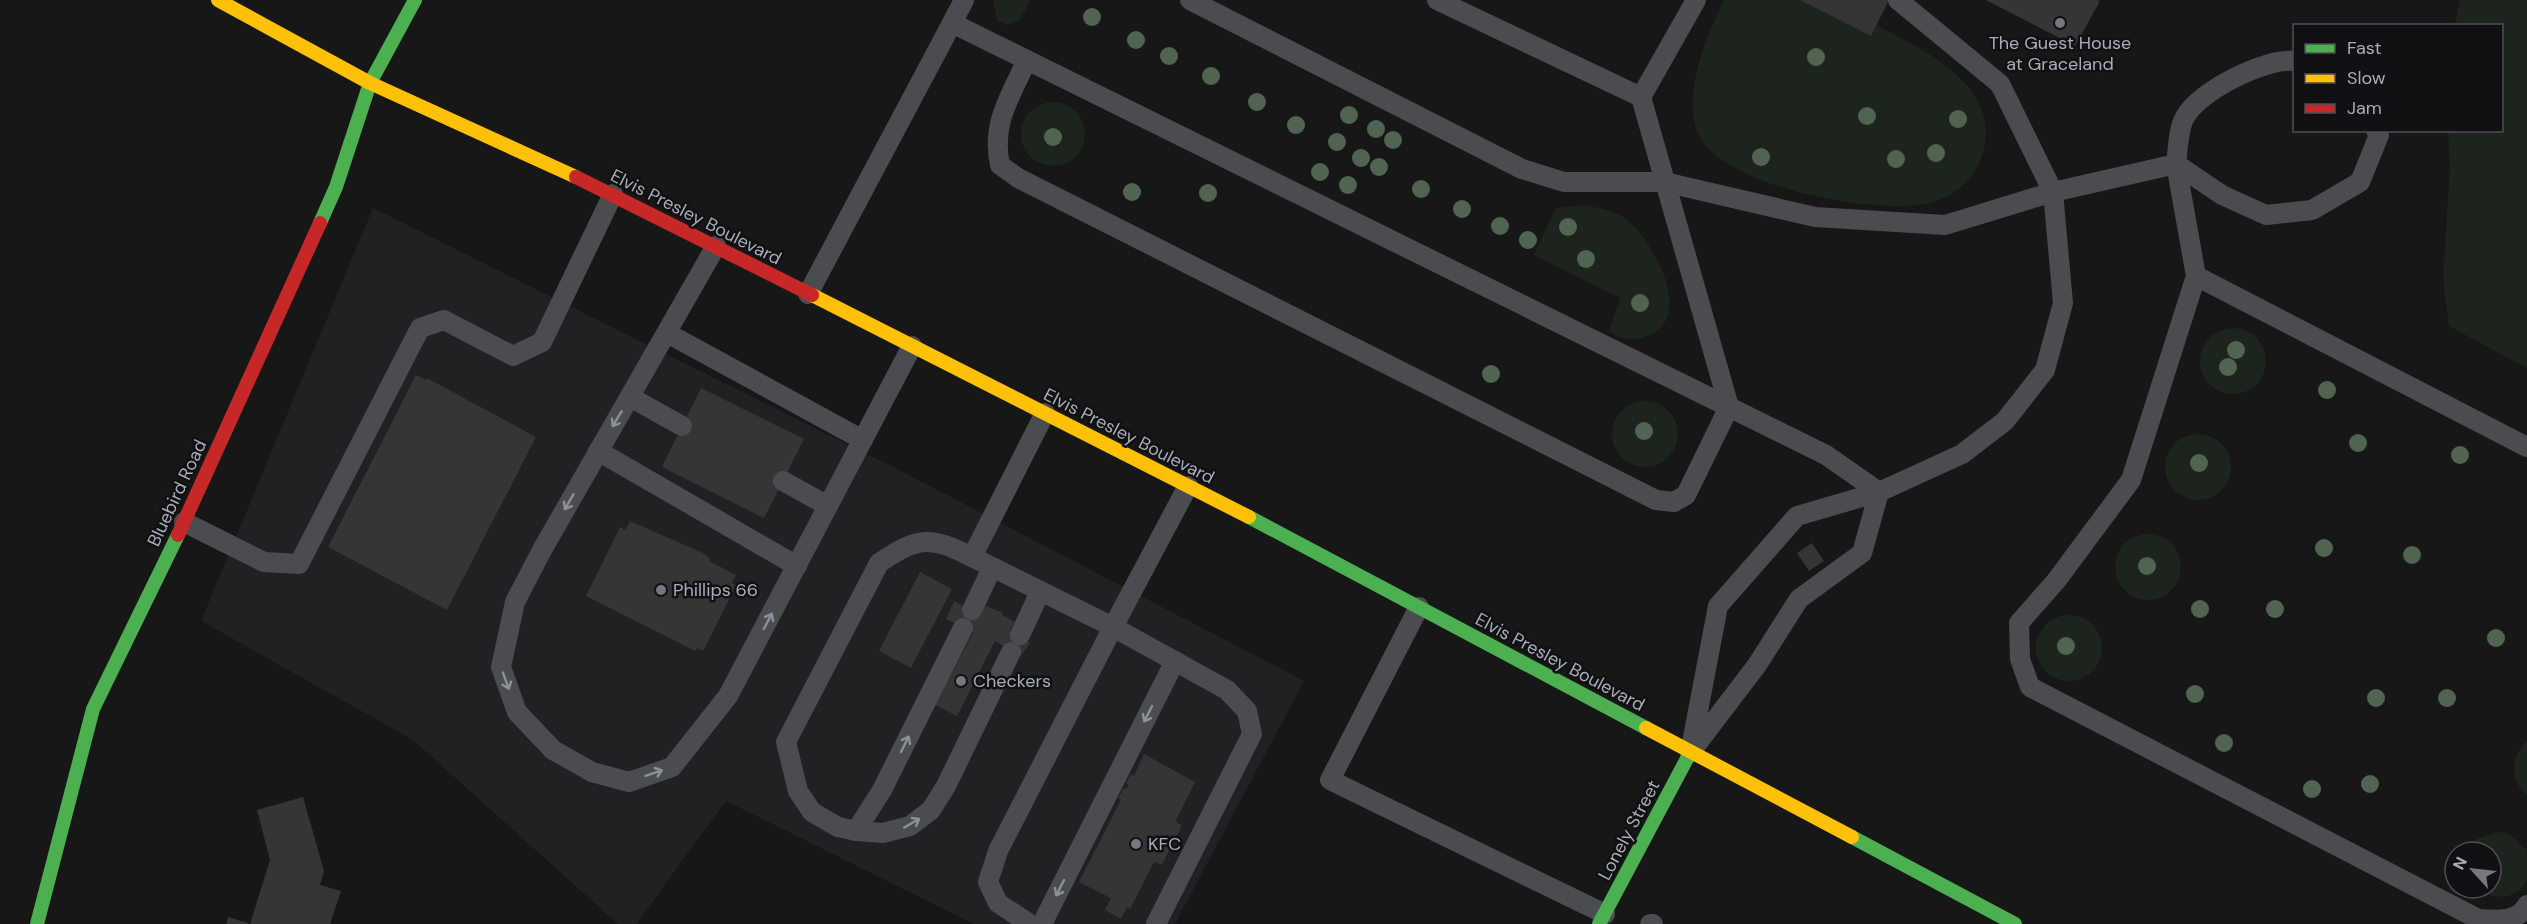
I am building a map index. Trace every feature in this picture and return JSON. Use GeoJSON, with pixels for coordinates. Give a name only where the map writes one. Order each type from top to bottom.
{"type":"FeatureCollection","features":[{"type":"Feature","properties":{"kind":"main road","name":"Elvis Presley Boulevard"},"geometry":{"type":"LineString","coordinates":[[218,0],[370,83],[612,194],[1188,486],[2015,924]]}},
{"type":"Feature","properties":{"kind":"main road","name":"Bluebird Road"},"geometry":{"type":"LineString","coordinates":[[37,924],[93,709],[184,522],[336,187],[370,83],[415,0]]}},
{"type":"Feature","properties":{"kind":"main road","name":"Lonely Street"},"geometry":{"type":"LineString","coordinates":[[1602,919],[1690,753]]}},
{"type":"Feature","properties":{"kind":"lane"},"geometry":{"type":"LineString","coordinates":[[808,294],[964,0]]}},
{"type":"Feature","properties":{"kind":"lane"},"geometry":{"type":"LineString","coordinates":[[1190,0],[1522,169],[1564,182],[1664,182],[1815,218],[1945,225],[2053,192],[2176,164],[2222,195],[2266,215],[2312,210],[2360,182],[2379,135],[2377,132]]}},
{"type":"Feature","properties":{"kind":"lane"},"geometry":{"type":"LineString","coordinates":[[1437,0],[1641,97]]}},
{"type":"Feature","properties":{"kind":"lane"},"geometry":{"type":"LineString","coordinates":[[1027,60],[1000,117],[996,144],[1000,165],[1018,178],[1656,500],[1674,502],[1686,495],[1729,407],[1641,97],[1696,0]]}},
{"type":"Feature","properties":{"kind":"lane"},"geometry":{"type":"LineString","coordinates":[[1690,753],[1718,606],[1797,516],[1879,492],[1962,454],[2005,422],[2045,370],[2063,303],[2053,192],[2000,84],[1898,0]]}},
{"type":"Feature","properties":{"kind":"lane"},"geometry":{"type":"LineString","coordinates":[[952,23],[1826,455],[1879,492]]}},
{"type":"Feature","properties":{"kind":"lane"},"geometry":{"type":"LineString","coordinates":[[2293,61],[2255,68],[2214,89],[2185,117],[2176,164],[2196,276],[2131,480],[2056,581],[2019,623],[2020,659],[2030,687],[2478,919],[2504,921],[2524,910],[2527,905]]}},
{"type":"Feature","properties":{"kind":"lane"},"geometry":{"type":"LineString","coordinates":[[184,522],[264,562],[299,564],[420,328],[444,320],[513,356],[542,342],[612,194]]}},
{"type":"Feature","properties":{"kind":"lane"},"geometry":{"type":"LineString","coordinates":[[716,246],[598,451],[515,602],[501,667],[517,712],[553,750],[592,772],[629,782],[672,767],[728,696],[912,346]]}},
{"type":"Feature","properties":{"kind":"lane"},"geometry":{"type":"LineString","coordinates":[[2196,276],[2527,447]]}},
{"type":"Feature","properties":{"kind":"lane"},"geometry":{"type":"LineString","coordinates":[[667,333],[863,440]]}},
{"type":"Feature","properties":{"kind":"lane"},"geometry":{"type":"LineString","coordinates":[[630,397],[682,426]]}},
{"type":"Feature","properties":{"kind":"lane"},"geometry":{"type":"LineString","coordinates":[[972,557],[1045,413]]}},
{"type":"Feature","properties":{"kind":"lane"},"geometry":{"type":"LineString","coordinates":[[598,451],[797,566]]}},
{"type":"Feature","properties":{"kind":"lane"},"geometry":{"type":"LineString","coordinates":[[783,481],[828,506]]}},
{"type":"Feature","properties":{"kind":"lane"},"geometry":{"type":"LineString","coordinates":[[1030,924],[998,903],[988,882],[998,851],[1188,486]]}},
{"type":"Feature","properties":{"kind":"lane"},"geometry":{"type":"LineString","coordinates":[[1690,753],[1757,665],[1799,599],[1862,554],[1879,492]]}},
{"type":"Feature","properties":{"kind":"lane"},"geometry":{"type":"LineString","coordinates":[[1040,592],[946,786],[931,810],[910,826],[883,833],[856,831],[838,827],[812,812],[798,792],[786,742],[879,563],[900,549],[926,540],[942,542],[1113,627],[1175,661],[1227,690],[1247,711],[1252,734],[1156,924]]}},
{"type":"Feature","properties":{"kind":"lane"},"geometry":{"type":"LineString","coordinates":[[856,831],[882,790],[992,568]]}},
{"type":"Feature","properties":{"kind":"lane"},"geometry":{"type":"LineString","coordinates":[[1419,607],[1330,780],[1602,919]]}},
{"type":"Feature","properties":{"kind":"lane"},"geometry":{"type":"LineString","coordinates":[[1042,924],[1175,661]]}},
{"type":"Feature","properties":{"kind":"shaded area"},"geometry":{"type":"Polygon","coordinates":[[[993,0],[1031,0],[1019,21],[1008,25],[997,21],[993,0]]]}},
{"type":"Feature","properties":{"kind":"shaded area"},"geometry":{"type":"Polygon","coordinates":[[[1724,0],[1800,0],[1870,35],[1876,25],[1939,60],[1973,93],[1983,113],[1986,136],[1980,161],[1972,176],[1953,193],[1937,201],[1905,206],[1874,205],[1838,201],[1766,182],[1735,168],[1711,151],[1697,131],[1693,115],[1693,98],[1704,47],[1724,0]]]}},
{"type":"Feature","properties":{"kind":"shaded area"},"geometry":{"type":"Polygon","coordinates":[[[2460,0],[2527,0],[2527,368],[2449,326],[2443,280],[2450,166],[2448,132],[2503,132],[2503,24],[2455,24],[2460,0]]]}},
{"type":"Feature","properties":{"kind":"shaded area"},"geometry":{"type":"Polygon","coordinates":[[[1047,102],[1059,102],[1076,111],[1083,122],[1085,134],[1083,146],[1076,157],[1059,166],[1047,166],[1035,161],[1026,152],[1021,140],[1021,128],[1026,116],[1035,107],[1047,102]]]}},
{"type":"Feature","properties":{"kind":"shaded area"},"geometry":{"type":"Polygon","coordinates":[[[1584,205],[1601,208],[1627,220],[1638,231],[1658,262],[1666,280],[1669,297],[1668,313],[1661,327],[1647,336],[1627,339],[1609,331],[1620,298],[1534,255],[1556,208],[1584,205]]]}},
{"type":"Feature","properties":{"kind":"shaded area"},"geometry":{"type":"Polygon","coordinates":[[[373,208],[903,472],[1304,681],[1175,924],[974,924],[726,801],[636,924],[618,924],[413,740],[201,621],[373,208]]]}},
{"type":"Feature","properties":{"kind":"shaded area"},"geometry":{"type":"Polygon","coordinates":[[[2233,328],[2245,331],[2256,338],[2263,349],[2266,361],[2263,373],[2256,384],[2245,391],[2233,394],[2221,391],[2210,384],[2203,373],[2200,361],[2203,349],[2210,338],[2221,331],[2233,328]]]}},
{"type":"Feature","properties":{"kind":"shaded area"},"geometry":{"type":"Polygon","coordinates":[[[1645,401],[1658,404],[1668,411],[1675,421],[1678,434],[1675,447],[1668,457],[1658,464],[1645,467],[1632,464],[1622,457],[1615,447],[1612,434],[1615,421],[1622,411],[1632,404],[1645,401]]]}},
{"type":"Feature","properties":{"kind":"shaded area"},"geometry":{"type":"Polygon","coordinates":[[[2198,434],[2210,437],[2221,444],[2228,455],[2231,467],[2228,479],[2221,490],[2210,497],[2198,500],[2186,497],[2175,490],[2168,479],[2165,467],[2168,455],[2175,444],[2186,437],[2198,434]]]}},
{"type":"Feature","properties":{"kind":"shaded area"},"geometry":{"type":"Polygon","coordinates":[[[2148,534],[2160,537],[2171,544],[2178,555],[2181,567],[2178,579],[2171,590],[2160,597],[2148,600],[2136,597],[2125,590],[2118,579],[2115,567],[2118,555],[2125,544],[2136,537],[2148,534]]]}},
{"type":"Feature","properties":{"kind":"shaded area"},"geometry":{"type":"Polygon","coordinates":[[[2069,615],[2081,618],[2092,625],[2099,636],[2102,648],[2099,660],[2092,671],[2081,678],[2069,681],[2057,678],[2046,671],[2039,660],[2036,648],[2039,636],[2046,625],[2057,618],[2069,615]]]}},
{"type":"Feature","properties":{"kind":"shaded area"},"geometry":{"type":"Polygon","coordinates":[[[2527,741],[2527,795],[2517,782],[2514,768],[2517,754],[2527,741]]]}},
{"type":"Feature","properties":{"kind":"shaded area"},"geometry":{"type":"Polygon","coordinates":[[[2498,832],[2509,834],[2526,849],[2527,878],[2524,886],[2511,895],[2503,897],[2503,840],[2477,839],[2498,832]]]}},
{"type":"Feature","properties":{"kind":"building"},"geometry":{"type":"Polygon","coordinates":[[[1800,0],[1889,0],[1871,36],[1800,0]]]}},
{"type":"Feature","properties":{"kind":"building","name":"The Guest House at Graceland"},"geometry":{"type":"Polygon","coordinates":[[[1986,0],[2097,0],[2100,1],[2075,46],[1986,0]]]}},
{"type":"Feature","properties":{"kind":"building"},"geometry":{"type":"Polygon","coordinates":[[[416,375],[426,380],[427,378],[536,437],[447,610],[328,547],[416,375]]]}},
{"type":"Feature","properties":{"kind":"building"},"geometry":{"type":"Polygon","coordinates":[[[701,388],[804,439],[764,518],[662,467],[701,388]]]}},
{"type":"Feature","properties":{"kind":"building","name":"Phillips 66"},"geometry":{"type":"Polygon","coordinates":[[[630,521],[705,554],[710,558],[709,561],[736,575],[732,583],[736,585],[703,651],[697,648],[695,651],[586,596],[620,527],[625,530],[630,521]]]}},
{"type":"Feature","properties":{"kind":"building"},"geometry":{"type":"Polygon","coordinates":[[[1812,543],[1824,561],[1809,571],[1797,553],[1812,543]]]}},
{"type":"Feature","properties":{"kind":"building"},"geometry":{"type":"Polygon","coordinates":[[[920,572],[952,589],[911,668],[879,651],[920,572]]]}},
{"type":"Feature","properties":{"kind":"building","name":"Checkers"},"geometry":{"type":"Polygon","coordinates":[[[954,601],[975,612],[979,603],[1003,613],[1002,615],[1015,622],[1010,630],[1030,643],[1020,657],[995,641],[957,716],[935,705],[973,633],[946,619],[954,601]]]}},
{"type":"Feature","properties":{"kind":"building","name":"KFC"},"geometry":{"type":"Polygon","coordinates":[[[1144,754],[1195,782],[1175,822],[1182,825],[1162,865],[1154,862],[1130,909],[1127,907],[1121,919],[1105,910],[1111,898],[1079,882],[1121,800],[1118,798],[1124,788],[1126,789],[1129,785],[1126,783],[1131,774],[1134,776],[1144,754]]]}},
{"type":"Feature","properties":{"kind":"building"},"geometry":{"type":"Polygon","coordinates":[[[303,797],[324,871],[320,885],[341,891],[330,924],[250,924],[270,860],[257,810],[303,797]]]}},
{"type":"Feature","properties":{"kind":"building"},"geometry":{"type":"Polygon","coordinates":[[[228,917],[248,923],[248,924],[226,924],[228,917]]]}},
{"type":"Feature","properties":{"kind":"traffic: fast"},"geometry":{"type":"LineString","coordinates":[[320,223],[336,187],[370,83],[415,0]]}},
{"type":"Feature","properties":{"kind":"traffic: fast"},"geometry":{"type":"LineString","coordinates":[[1249,517],[1646,728]]}},
{"type":"Feature","properties":{"kind":"traffic: fast"},"geometry":{"type":"LineString","coordinates":[[37,924],[93,709],[178,535]]}},
{"type":"Feature","properties":{"kind":"traffic: fast"},"geometry":{"type":"LineString","coordinates":[[1599,924],[1690,753]]}},
{"type":"Feature","properties":{"kind":"traffic: fast"},"geometry":{"type":"LineString","coordinates":[[1852,837],[2015,924]]}},
{"type":"Feature","properties":{"kind":"traffic: slow"},"geometry":{"type":"LineString","coordinates":[[218,0],[370,83],[576,177]]}},
{"type":"Feature","properties":{"kind":"traffic: slow"},"geometry":{"type":"LineString","coordinates":[[812,295],[1249,517]]}},
{"type":"Feature","properties":{"kind":"traffic: slow"},"geometry":{"type":"LineString","coordinates":[[1646,728],[1852,837]]}},
{"type":"Feature","properties":{"kind":"traffic: jam"},"geometry":{"type":"LineString","coordinates":[[576,177],[812,295]]}},
{"type":"Feature","properties":{"kind":"traffic: jam"},"geometry":{"type":"LineString","coordinates":[[178,535],[320,223]]}},
{"type":"Feature","properties":{"kind":"place","name":"The Guest House at Graceland"},"geometry":{"type":"Point","coordinates":[2060,23]}},
{"type":"Feature","properties":{"kind":"place","name":"Phillips 66"},"geometry":{"type":"Point","coordinates":[661,590]}},
{"type":"Feature","properties":{"kind":"place","name":"Checkers"},"geometry":{"type":"Point","coordinates":[961,681]}},
{"type":"Feature","properties":{"kind":"place","name":"KFC"},"geometry":{"type":"Point","coordinates":[1136,844]}}]}
